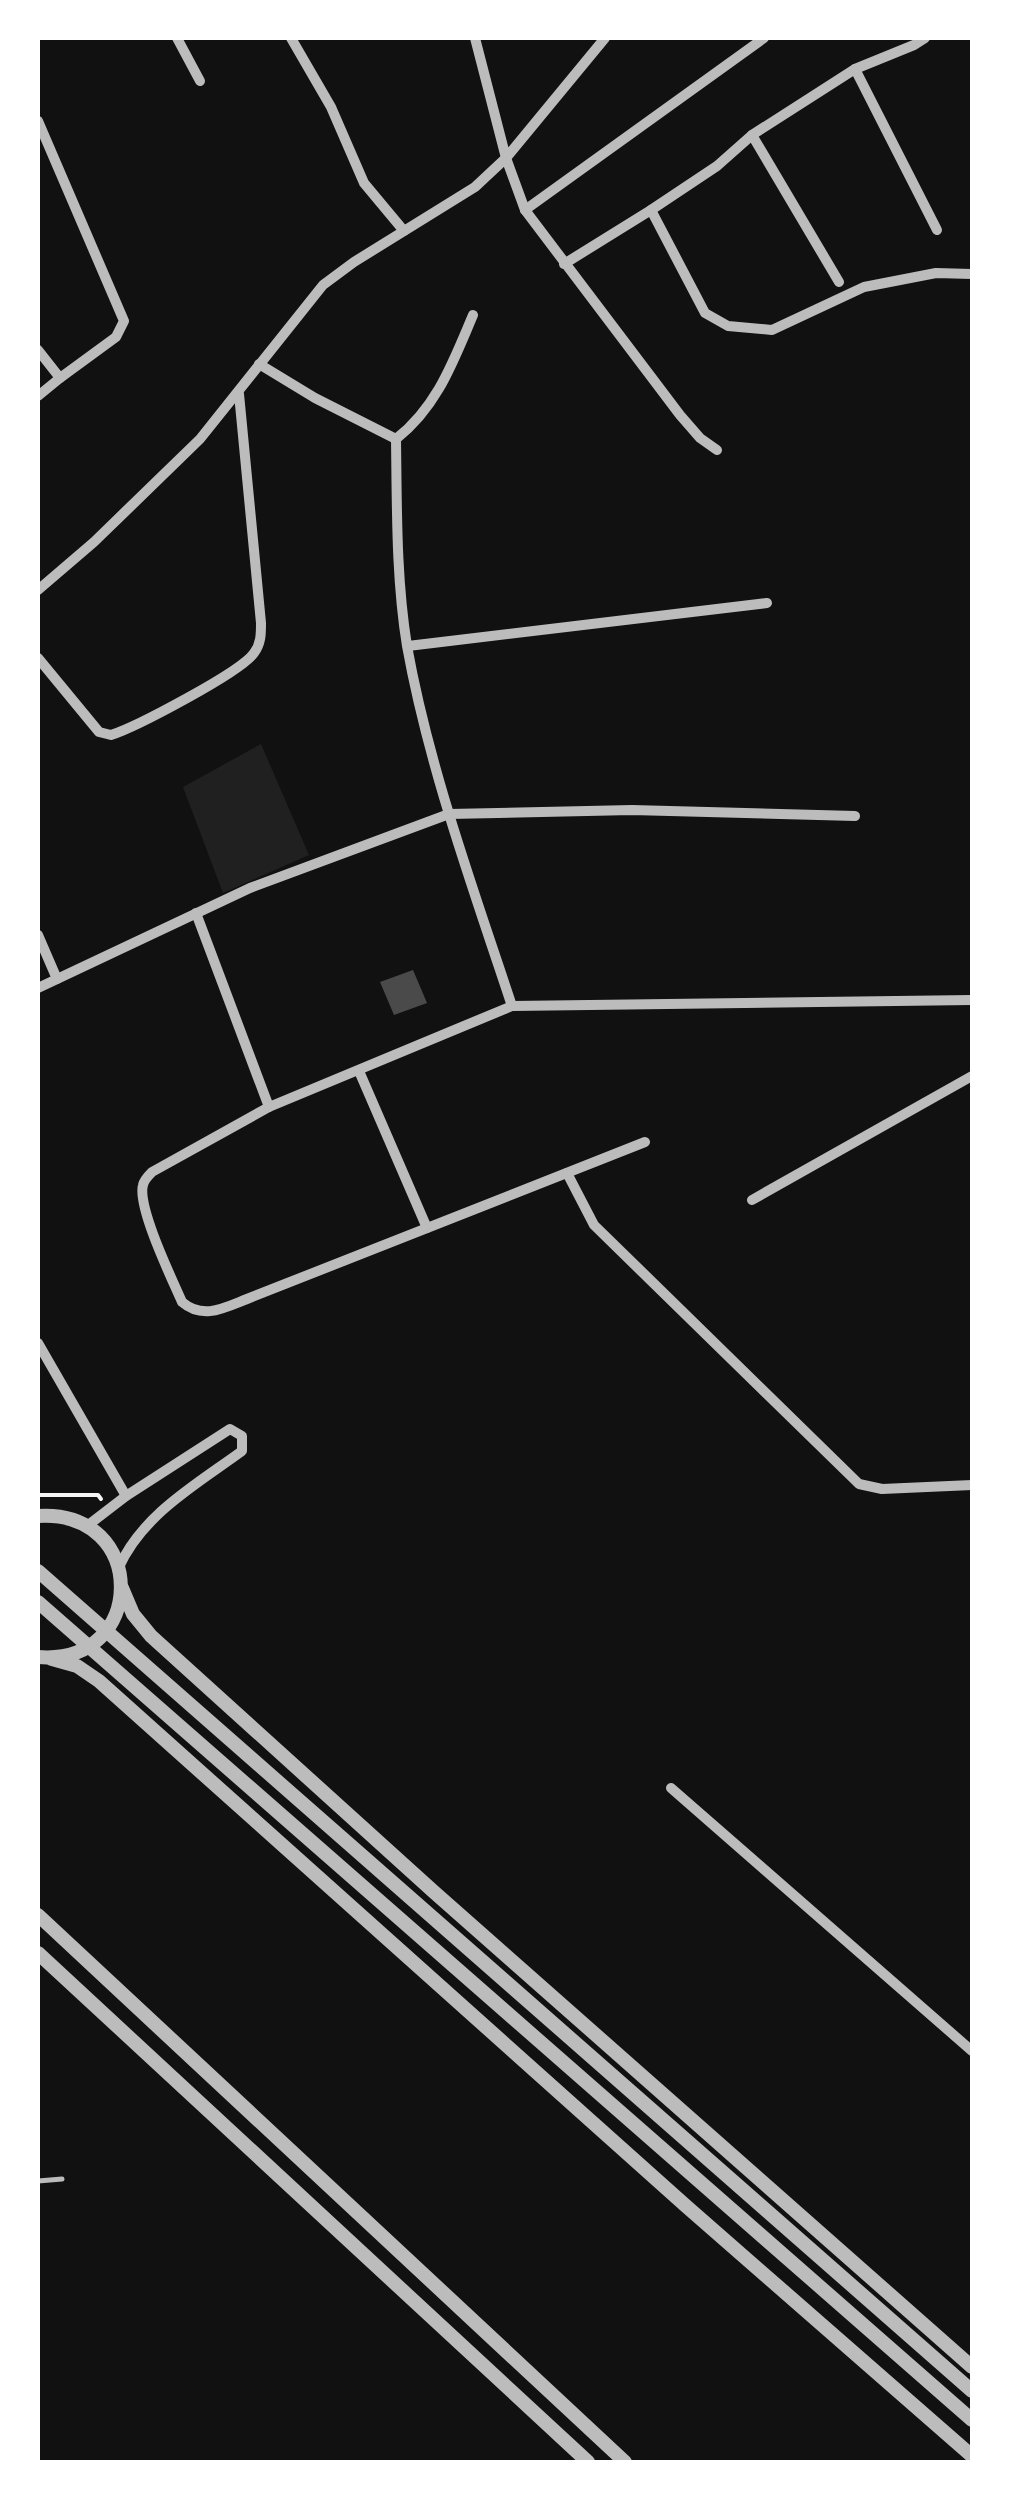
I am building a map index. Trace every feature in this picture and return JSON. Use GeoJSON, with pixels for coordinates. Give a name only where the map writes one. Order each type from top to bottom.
{"type":"FeatureCollection","features":[{"type":"Feature","properties":{"kind":"street"},"geometry":{"type":"LineString","coordinates":[[177,38],[200,81]]}},
{"type":"Feature","properties":{"kind":"street"},"geometry":{"type":"LineString","coordinates":[[475,38],[506,158],[525,210],[680,415],[700,438],[718,450]]}},
{"type":"Feature","properties":{"kind":"street"},"geometry":{"type":"LineString","coordinates":[[38,590],[163,478],[239,394],[323,285],[354,262],[462,198],[506,158],[605,38]]}},
{"type":"Feature","properties":{"kind":"street"},"geometry":{"type":"LineString","coordinates":[[525,210],[764,38]]}},
{"type":"Feature","properties":{"kind":"street"},"geometry":{"type":"LineString","coordinates":[[564,264],[717,166],[752,134],[855,69],[925,38]]}},
{"type":"Feature","properties":{"kind":"street"},"geometry":{"type":"LineString","coordinates":[[294,39],[331,107],[364,183],[404,231]]}},
{"type":"Feature","properties":{"kind":"street"},"geometry":{"type":"LineString","coordinates":[[855,69],[937,230]]}},
{"type":"Feature","properties":{"kind":"street"},"geometry":{"type":"LineString","coordinates":[[38,121],[124,321],[116,336],[38,396]]}},
{"type":"Feature","properties":{"kind":"street"},"geometry":{"type":"LineString","coordinates":[[752,134],[839,282]]}},
{"type":"Feature","properties":{"kind":"street"},"geometry":{"type":"LineString","coordinates":[[651,210],[705,313],[728,326],[772,330],[864,287],[936,273],[972,274]]}},
{"type":"Feature","properties":{"kind":"street"},"geometry":{"type":"LineString","coordinates":[[396,439],[423,416],[432,402],[473,315]]}},
{"type":"Feature","properties":{"kind":"street"},"geometry":{"type":"LineString","coordinates":[[38,350],[60,378]]}},
{"type":"Feature","properties":{"kind":"street"},"geometry":{"type":"LineString","coordinates":[[260,364],[396,439]]}},
{"type":"Feature","properties":{"kind":"street"},"geometry":{"type":"LineString","coordinates":[[38,658],[99,732],[106,735],[129,728],[245,663],[255,653],[262,623],[239,394]]}},
{"type":"Feature","properties":{"kind":"street"},"geometry":{"type":"LineString","coordinates":[[396,439],[399,572],[408,646],[449,814],[512,1006]]}},
{"type":"Feature","properties":{"kind":"street"},"geometry":{"type":"LineString","coordinates":[[408,646],[767,603]]}},
{"type":"Feature","properties":{"kind":"street"},"geometry":{"type":"LineString","coordinates":[[38,988],[322,859],[449,814],[632,810],[854,816]]}},
{"type":"Feature","properties":{"kind":"street"},"geometry":{"type":"LineString","coordinates":[[196,913],[269,1107]]}},
{"type":"Feature","properties":{"kind":"street"},"geometry":{"type":"LineString","coordinates":[[38,935],[57,979]]}},
{"type":"Feature","properties":{"kind":"street"},"geometry":{"type":"LineString","coordinates":[[644,1142],[221,1310],[204,1313],[182,1302],[149,1222],[143,1182],[169,1160],[269,1107],[512,1006],[972,1000]]}},
{"type":"Feature","properties":{"kind":"street"},"geometry":{"type":"LineString","coordinates":[[360,1071],[427,1228]]}},
{"type":"Feature","properties":{"kind":"street"},"geometry":{"type":"LineString","coordinates":[[752,1200],[972,1076]]}},
{"type":"Feature","properties":{"kind":"street"},"geometry":{"type":"LineString","coordinates":[[567,1172],[594,1225],[860,1484],[882,1489],[972,1485]]}},
{"type":"Feature","properties":{"kind":"street"},"geometry":{"type":"LineString","coordinates":[[38,1343],[126,1496]]}},
{"type":"Feature","properties":{"kind":"street"},"geometry":{"type":"LineString","coordinates":[[87,1526],[230,1429],[242,1436],[242,1451],[154,1516],[119,1567]]}},
{"type":"Feature","properties":{"kind":"street"},"geometry":{"type":"LineString","coordinates":[[38,1516],[63,1516],[87,1526],[107,1544],[119,1567],[122,1588],[133,1614],[150,1636],[972,2367]]}},
{"type":"Feature","properties":{"kind":"street"},"geometry":{"type":"LineString","coordinates":[[38,1571],[972,2392]]}},
{"type":"Feature","properties":{"kind":"street"},"geometry":{"type":"LineString","coordinates":[[45,1658],[76,1654],[106,1633],[118,1612],[122,1588]]}},
{"type":"Feature","properties":{"kind":"street"},"geometry":{"type":"LineString","coordinates":[[38,1602],[972,2420]]}},
{"type":"Feature","properties":{"kind":"street"},"geometry":{"type":"LineString","coordinates":[[45,1658],[77,1666],[98,1681],[972,2456]]}},
{"type":"Feature","properties":{"kind":"street"},"geometry":{"type":"LineString","coordinates":[[671,1788],[972,2051]]}},
{"type":"Feature","properties":{"kind":"street"},"geometry":{"type":"LineString","coordinates":[[38,1916],[625,2462]]}},
{"type":"Feature","properties":{"kind":"street"},"geometry":{"type":"LineString","coordinates":[[38,1953],[588,2462]]}},
{"type":"Feature","properties":{"kind":"lane"},"geometry":{"type":"LineString","coordinates":[[38,2182],[62,2180]]}},
{"type":"Feature","properties":{"kind":"shaded area"},"geometry":{"type":"Polygon","coordinates":[[[261,744],[309,855],[223,893],[183,787],[261,744]]]}},
{"type":"Feature","properties":{"kind":"building"},"geometry":{"type":"Polygon","coordinates":[[[413,970],[427,1003],[394,1015],[380,982],[413,970]]]}}]}
